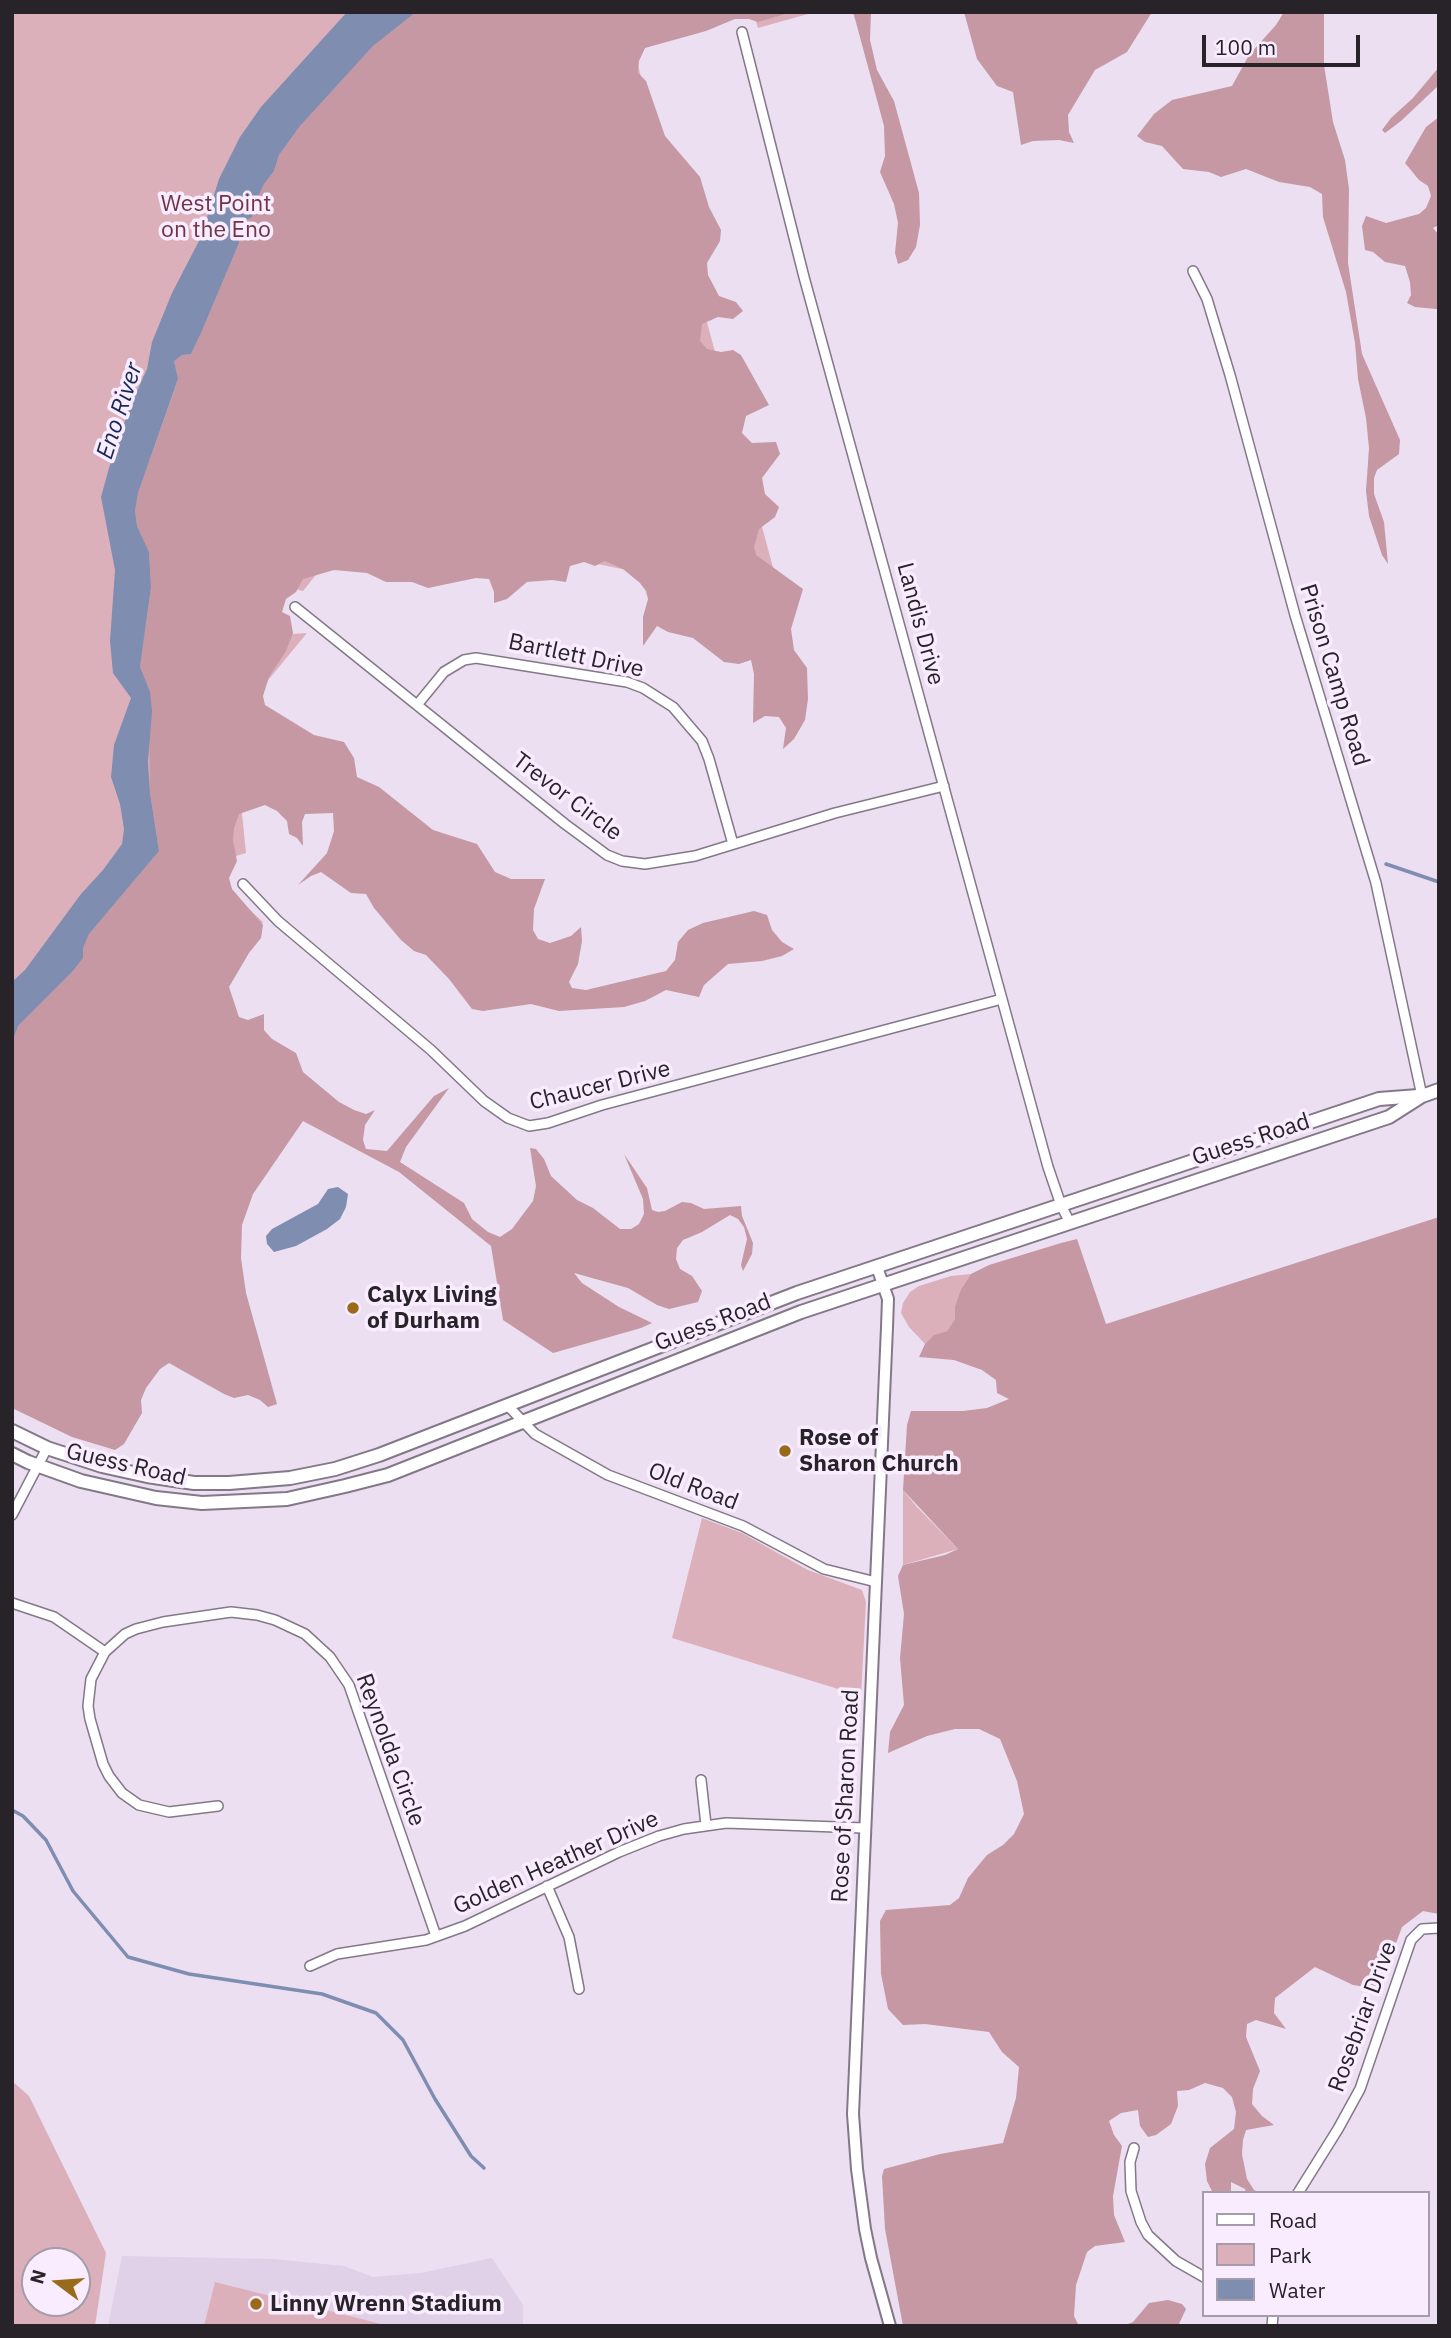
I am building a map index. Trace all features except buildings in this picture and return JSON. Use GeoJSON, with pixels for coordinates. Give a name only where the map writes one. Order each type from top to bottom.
{"type":"FeatureCollection","features":[{"type":"Feature","properties":{"kind":"main road","name":"Guess Road"},"geometry":{"type":"LineString","coordinates":[[12,1454],[81,1481],[156,1498],[202,1503],[287,1499],[388,1475],[724,1341],[882,1284],[1389,1116],[1422,1096],[1439,1090]]}},
{"type":"Feature","properties":{"kind":"main road","name":"Guess Road"},"geometry":{"type":"LineString","coordinates":[[12,1431],[47,1448],[102,1466],[194,1483],[290,1478],[335,1469],[508,1406],[789,1296],[1379,1099],[1422,1096]]}},
{"type":"Feature","properties":{"kind":"street","name":"Landis Drive"},"geometry":{"type":"LineString","coordinates":[[742,32],[804,277],[1002,999],[1061,1205],[1070,1223]]}},
{"type":"Feature","properties":{"kind":"street","name":"Prison Camp Road"},"geometry":{"type":"LineString","coordinates":[[1193,271],[1207,299],[1230,375],[1292,603],[1363,838],[1422,1096]]}},
{"type":"Feature","properties":{"kind":"street","name":"Trevor Circle"},"geometry":{"type":"LineString","coordinates":[[295,607],[565,824],[607,855],[622,861],[645,864],[695,856],[835,813],[944,786]]}},
{"type":"Feature","properties":{"kind":"street","name":"Bartlett Drive"},"geometry":{"type":"LineString","coordinates":[[417,705],[444,671],[464,660],[476,658],[612,680],[643,688],[673,707],[702,741],[733,844]]}},
{"type":"Feature","properties":{"kind":"street","name":"Chaucer Drive"},"geometry":{"type":"LineString","coordinates":[[243,884],[278,921],[431,1050],[484,1101],[508,1118],[529,1126],[1002,999]]}},
{"type":"Feature","properties":{"kind":"street","name":"Rose of Sharon Road"},"geometry":{"type":"LineString","coordinates":[[877,1267],[888,1299],[864,1828],[854,2141],[870,2258],[891,2326]]}},
{"type":"Feature","properties":{"kind":"street","name":"Old Road"},"geometry":{"type":"LineString","coordinates":[[508,1406],[535,1434],[608,1475],[743,1526],[824,1569],[876,1582]]}},
{"type":"Feature","properties":{"kind":"street"},"geometry":{"type":"LineString","coordinates":[[12,1515],[47,1448]]}},
{"type":"Feature","properties":{"kind":"street"},"geometry":{"type":"LineString","coordinates":[[12,1603],[54,1617],[105,1652]]}},
{"type":"Feature","properties":{"kind":"street","name":"Reynolda Circle"},"geometry":{"type":"LineString","coordinates":[[218,1806],[169,1812],[152,1810],[130,1799],[115,1784],[103,1764],[88,1706],[91,1679],[105,1652],[125,1634],[149,1625],[231,1612],[275,1620],[305,1634],[318,1645],[341,1671],[348,1685],[436,1936]]}},
{"type":"Feature","properties":{"kind":"street"},"geometry":{"type":"LineString","coordinates":[[701,1780],[706,1825]]}},
{"type":"Feature","properties":{"kind":"street","name":"Golden Heather Drive"},"geometry":{"type":"LineString","coordinates":[[310,1966],[337,1954],[414,1942],[465,1926],[659,1836],[706,1825],[740,1823],[864,1828]]}},
{"type":"Feature","properties":{"kind":"street"},"geometry":{"type":"LineString","coordinates":[[547,1886],[569,1937],[579,1989]]}},
{"type":"Feature","properties":{"kind":"street","name":"Rosebriar Drive"},"geometry":{"type":"LineString","coordinates":[[1299,2191],[1356,2096],[1408,1949],[1417,1932],[1439,1928]]}},
{"type":"Feature","properties":{"kind":"street"},"geometry":{"type":"LineString","coordinates":[[1133,2148],[1130,2162],[1131,2191],[1148,2235],[1176,2261],[1202,2276]]}},
{"type":"Feature","properties":{"kind":"shaded area"},"geometry":{"type":"Polygon","coordinates":[[[416,12],[792,12],[758,22],[735,19],[706,31],[645,48],[639,61],[638,73],[646,81],[665,136],[700,177],[709,207],[721,230],[720,241],[707,263],[708,275],[719,296],[736,302],[743,311],[733,319],[718,317],[702,324],[700,341],[707,349],[721,352],[733,350],[741,355],[769,405],[746,416],[742,433],[752,443],[776,442],[780,454],[762,478],[765,494],[779,507],[775,517],[759,529],[754,547],[756,555],[803,589],[791,629],[794,650],[807,668],[808,699],[805,720],[794,739],[783,749],[786,728],[779,717],[765,716],[753,723],[754,674],[751,660],[739,664],[724,662],[693,638],[668,632],[657,626],[643,646],[643,617],[648,599],[646,591],[623,569],[605,561],[595,566],[584,562],[570,566],[566,582],[527,582],[507,599],[494,603],[494,592],[489,579],[476,578],[428,588],[412,582],[386,582],[367,573],[334,570],[303,579],[296,592],[286,599],[282,612],[290,616],[293,633],[286,651],[269,677],[263,696],[265,705],[314,735],[344,742],[354,758],[357,777],[379,787],[433,830],[477,844],[495,872],[511,879],[545,879],[534,909],[533,930],[538,939],[550,943],[571,936],[581,927],[582,941],[578,964],[569,982],[572,988],[586,990],[666,971],[675,960],[678,942],[688,930],[703,923],[754,911],[767,915],[772,930],[782,942],[794,949],[782,956],[762,961],[728,964],[704,985],[699,997],[666,990],[645,1001],[624,1007],[559,1011],[531,1004],[483,1011],[472,1009],[426,955],[414,951],[401,940],[374,908],[366,894],[351,893],[321,872],[298,885],[327,853],[334,831],[333,813],[305,814],[302,822],[303,846],[297,838],[289,834],[287,821],[277,811],[265,805],[239,814],[234,828],[237,861],[229,878],[232,889],[263,925],[261,938],[229,987],[239,1017],[248,1020],[264,1014],[264,1030],[272,1039],[296,1053],[303,1072],[339,1102],[354,1110],[366,1114],[375,1110],[365,1125],[363,1140],[366,1149],[387,1151],[434,1096],[449,1088],[406,1147],[400,1162],[464,1203],[472,1219],[488,1232],[500,1237],[512,1229],[533,1201],[536,1186],[530,1148],[536,1149],[544,1159],[551,1176],[577,1200],[593,1208],[620,1229],[631,1229],[639,1224],[644,1214],[643,1199],[624,1154],[647,1188],[652,1210],[665,1211],[682,1202],[704,1209],[741,1206],[742,1216],[753,1243],[752,1254],[743,1271],[741,1265],[747,1239],[744,1227],[738,1219],[730,1215],[683,1240],[677,1248],[676,1259],[680,1269],[692,1276],[702,1291],[698,1302],[669,1309],[628,1288],[574,1273],[582,1283],[619,1307],[652,1323],[553,1353],[503,1320],[491,1246],[399,1172],[303,1121],[253,1194],[242,1225],[241,1258],[246,1293],[277,1404],[268,1407],[248,1395],[234,1398],[169,1363],[160,1369],[146,1388],[141,1400],[142,1413],[124,1444],[115,1450],[72,1437],[12,1408],[12,1043],[18,1026],[73,971],[83,958],[83,948],[89,934],[159,851],[150,793],[149,737],[144,678],[140,667],[151,587],[149,552],[137,526],[135,511],[138,493],[178,380],[174,361],[182,355],[191,354],[239,243],[238,229],[252,216],[256,201],[274,171],[279,155],[300,126],[373,46],[416,12]]]}},
{"type":"Feature","properties":{"kind":"shaded area"},"geometry":{"type":"Polygon","coordinates":[[[851,12],[871,12],[870,40],[877,70],[894,101],[919,193],[920,225],[916,247],[908,260],[898,264],[895,253],[898,223],[894,204],[880,172],[885,156],[884,126],[851,12]]]}},
{"type":"Feature","properties":{"kind":"shaded area"},"geometry":{"type":"Polygon","coordinates":[[[964,12],[1152,12],[1127,52],[1095,70],[1068,115],[1069,132],[1074,143],[1059,140],[1033,141],[1021,145],[1013,92],[997,86],[977,59],[964,12]]]}},
{"type":"Feature","properties":{"kind":"shaded area"},"geometry":{"type":"Polygon","coordinates":[[[1284,12],[1324,12],[1324,65],[1333,122],[1345,160],[1349,189],[1348,263],[1362,354],[1400,440],[1399,454],[1377,470],[1374,478],[1374,494],[1384,522],[1388,564],[1382,555],[1369,516],[1366,491],[1369,448],[1366,418],[1346,292],[1323,217],[1322,194],[1310,187],[1279,182],[1246,169],[1221,177],[1209,172],[1183,169],[1162,146],[1145,142],[1137,136],[1154,114],[1172,100],[1232,86],[1249,55],[1284,12]]]}},
{"type":"Feature","properties":{"kind":"shaded area"},"geometry":{"type":"Polygon","coordinates":[[[1439,67],[1439,85],[1385,133],[1382,130],[1391,118],[1413,98],[1439,67]]]}},
{"type":"Feature","properties":{"kind":"shaded area"},"geometry":{"type":"Polygon","coordinates":[[[1439,117],[1439,225],[1433,228],[1439,235],[1439,309],[1436,309],[1415,307],[1407,303],[1411,295],[1405,266],[1385,262],[1373,252],[1365,250],[1362,226],[1366,216],[1386,223],[1419,214],[1426,208],[1431,196],[1428,186],[1419,180],[1405,163],[1426,127],[1439,117]]]}},
{"type":"Feature","properties":{"kind":"shaded area"},"geometry":{"type":"Polygon","coordinates":[[[1439,1217],[1439,1914],[1423,1911],[1402,1927],[1379,1989],[1353,1985],[1315,1967],[1275,1998],[1274,2013],[1286,2029],[1256,2020],[1247,2024],[1246,2037],[1260,2071],[1253,2089],[1252,2104],[1274,2125],[1246,2130],[1243,2140],[1242,2154],[1247,2179],[1256,2191],[1246,2191],[1231,2182],[1231,2191],[1212,2191],[1207,2181],[1205,2164],[1210,2148],[1234,2129],[1236,2112],[1232,2097],[1223,2088],[1205,2083],[1189,2090],[1177,2091],[1178,2106],[1171,2124],[1156,2135],[1148,2137],[1140,2126],[1138,2110],[1121,2113],[1109,2121],[1122,2146],[1113,2196],[1114,2215],[1125,2242],[1095,2246],[1087,2252],[1076,2285],[1074,2316],[1079,2326],[903,2326],[885,2229],[882,2176],[884,2169],[940,2154],[1003,2143],[1016,2098],[1019,2067],[1002,2052],[989,2032],[925,2024],[903,2025],[888,2009],[881,1974],[880,1921],[886,1910],[950,1905],[959,1898],[968,1878],[987,1855],[1014,1834],[1024,1814],[1017,1781],[1000,1739],[979,1729],[955,1729],[927,1736],[888,1753],[890,1732],[904,1705],[900,1658],[904,1614],[898,1576],[903,1565],[945,1555],[958,1549],[903,1490],[907,1425],[911,1411],[963,1411],[987,1408],[1009,1399],[997,1393],[996,1380],[982,1370],[954,1360],[919,1357],[925,1344],[934,1335],[947,1331],[955,1319],[955,1306],[961,1289],[971,1274],[989,1265],[1077,1239],[1106,1324],[1439,1217]]]}},
{"type":"Feature","properties":{"kind":"shaded area"},"geometry":{"type":"Polygon","coordinates":[[[122,2256],[273,2259],[344,2266],[373,2277],[421,2273],[492,2258],[523,2305],[523,2326],[108,2326],[122,2256]]]}},
{"type":"Feature","properties":{"kind":"shaded area"},"geometry":{"type":"Polygon","coordinates":[[[1168,2300],[1182,2304],[1186,2309],[1178,2326],[1123,2326],[1133,2322],[1149,2303],[1168,2300]]]}},
{"type":"Feature","properties":{"kind":"green space","name":"West Point on the Eno"},"geometry":{"type":"Polygon","coordinates":[[[12,12],[725,12],[633,47],[782,601],[362,517],[303,591],[281,585],[262,603],[293,634],[307,633],[227,730],[234,734],[246,853],[233,857],[220,882],[263,922],[12,1306],[12,12]]]}},
{"type":"Feature","properties":{"kind":"green space"},"geometry":{"type":"Polygon","coordinates":[[[753,12],[815,12],[758,28],[753,12]]]}},
{"type":"Feature","properties":{"kind":"green space"},"geometry":{"type":"Polygon","coordinates":[[[971,1274],[961,1289],[955,1306],[955,1319],[947,1331],[935,1335],[925,1344],[909,1327],[901,1313],[903,1303],[910,1292],[919,1286],[951,1276],[971,1274]]]}},
{"type":"Feature","properties":{"kind":"green space"},"geometry":{"type":"Polygon","coordinates":[[[903,1490],[916,1506],[958,1549],[903,1565],[903,1490]]]}},
{"type":"Feature","properties":{"kind":"green space"},"geometry":{"type":"Polygon","coordinates":[[[702,1518],[742,1533],[808,1570],[862,1590],[866,1602],[861,1696],[672,1638],[702,1518]]]}},
{"type":"Feature","properties":{"kind":"green space"},"geometry":{"type":"Polygon","coordinates":[[[12,2081],[29,2096],[106,2253],[95,2326],[12,2326],[12,2081]]]}},
{"type":"Feature","properties":{"kind":"green space","name":"Linny Wrenn Stadium"},"geometry":{"type":"Polygon","coordinates":[[[215,2282],[389,2326],[204,2326],[215,2282]]]}},
{"type":"Feature","properties":{"kind":"water"},"geometry":{"type":"Polygon","coordinates":[[[347,12],[416,12],[373,46],[300,126],[279,155],[274,171],[256,201],[252,217],[244,221],[238,229],[239,243],[191,354],[182,355],[174,361],[178,379],[138,493],[135,511],[137,526],[149,552],[151,587],[140,667],[150,692],[152,711],[148,762],[159,851],[89,934],[83,948],[83,958],[73,971],[18,1026],[12,1043],[12,982],[25,970],[122,844],[124,829],[120,804],[111,777],[114,745],[131,698],[113,673],[110,641],[115,570],[101,497],[109,468],[130,406],[147,369],[152,342],[172,293],[201,237],[219,179],[240,137],[261,107],[347,12]]]}},
{"type":"Feature","properties":{"kind":"water"},"geometry":{"type":"Polygon","coordinates":[[[338,1187],[348,1194],[340,1219],[296,1246],[274,1252],[267,1244],[266,1236],[272,1229],[318,1204],[328,1189],[338,1187]]]}},
{"type":"Feature","properties":{"kind":"waterway"},"geometry":{"type":"LineString","coordinates":[[1386,864],[1439,882]]}},
{"type":"Feature","properties":{"kind":"waterway"},"geometry":{"type":"LineString","coordinates":[[12,1810],[23,1816],[46,1840],[73,1891],[128,1957],[189,1974],[322,1994],[376,2013],[403,2040],[435,2099],[471,2156],[484,2168]]}},
{"type":"Feature","properties":{"kind":"place","name":"Calyx Living of Durham"},"geometry":{"type":"Point","coordinates":[353,1308]}},
{"type":"Feature","properties":{"kind":"place","name":"Rose of Sharon Church"},"geometry":{"type":"Point","coordinates":[785,1451]}},
{"type":"Feature","properties":{"kind":"place","name":"Linny Wrenn Stadium"},"geometry":{"type":"Point","coordinates":[256,2304]}},
{"type":"Feature","properties":{"kind":"water label","name":"Eno River"},"geometry":{"type":"Point","coordinates":[120,411]}}]}
